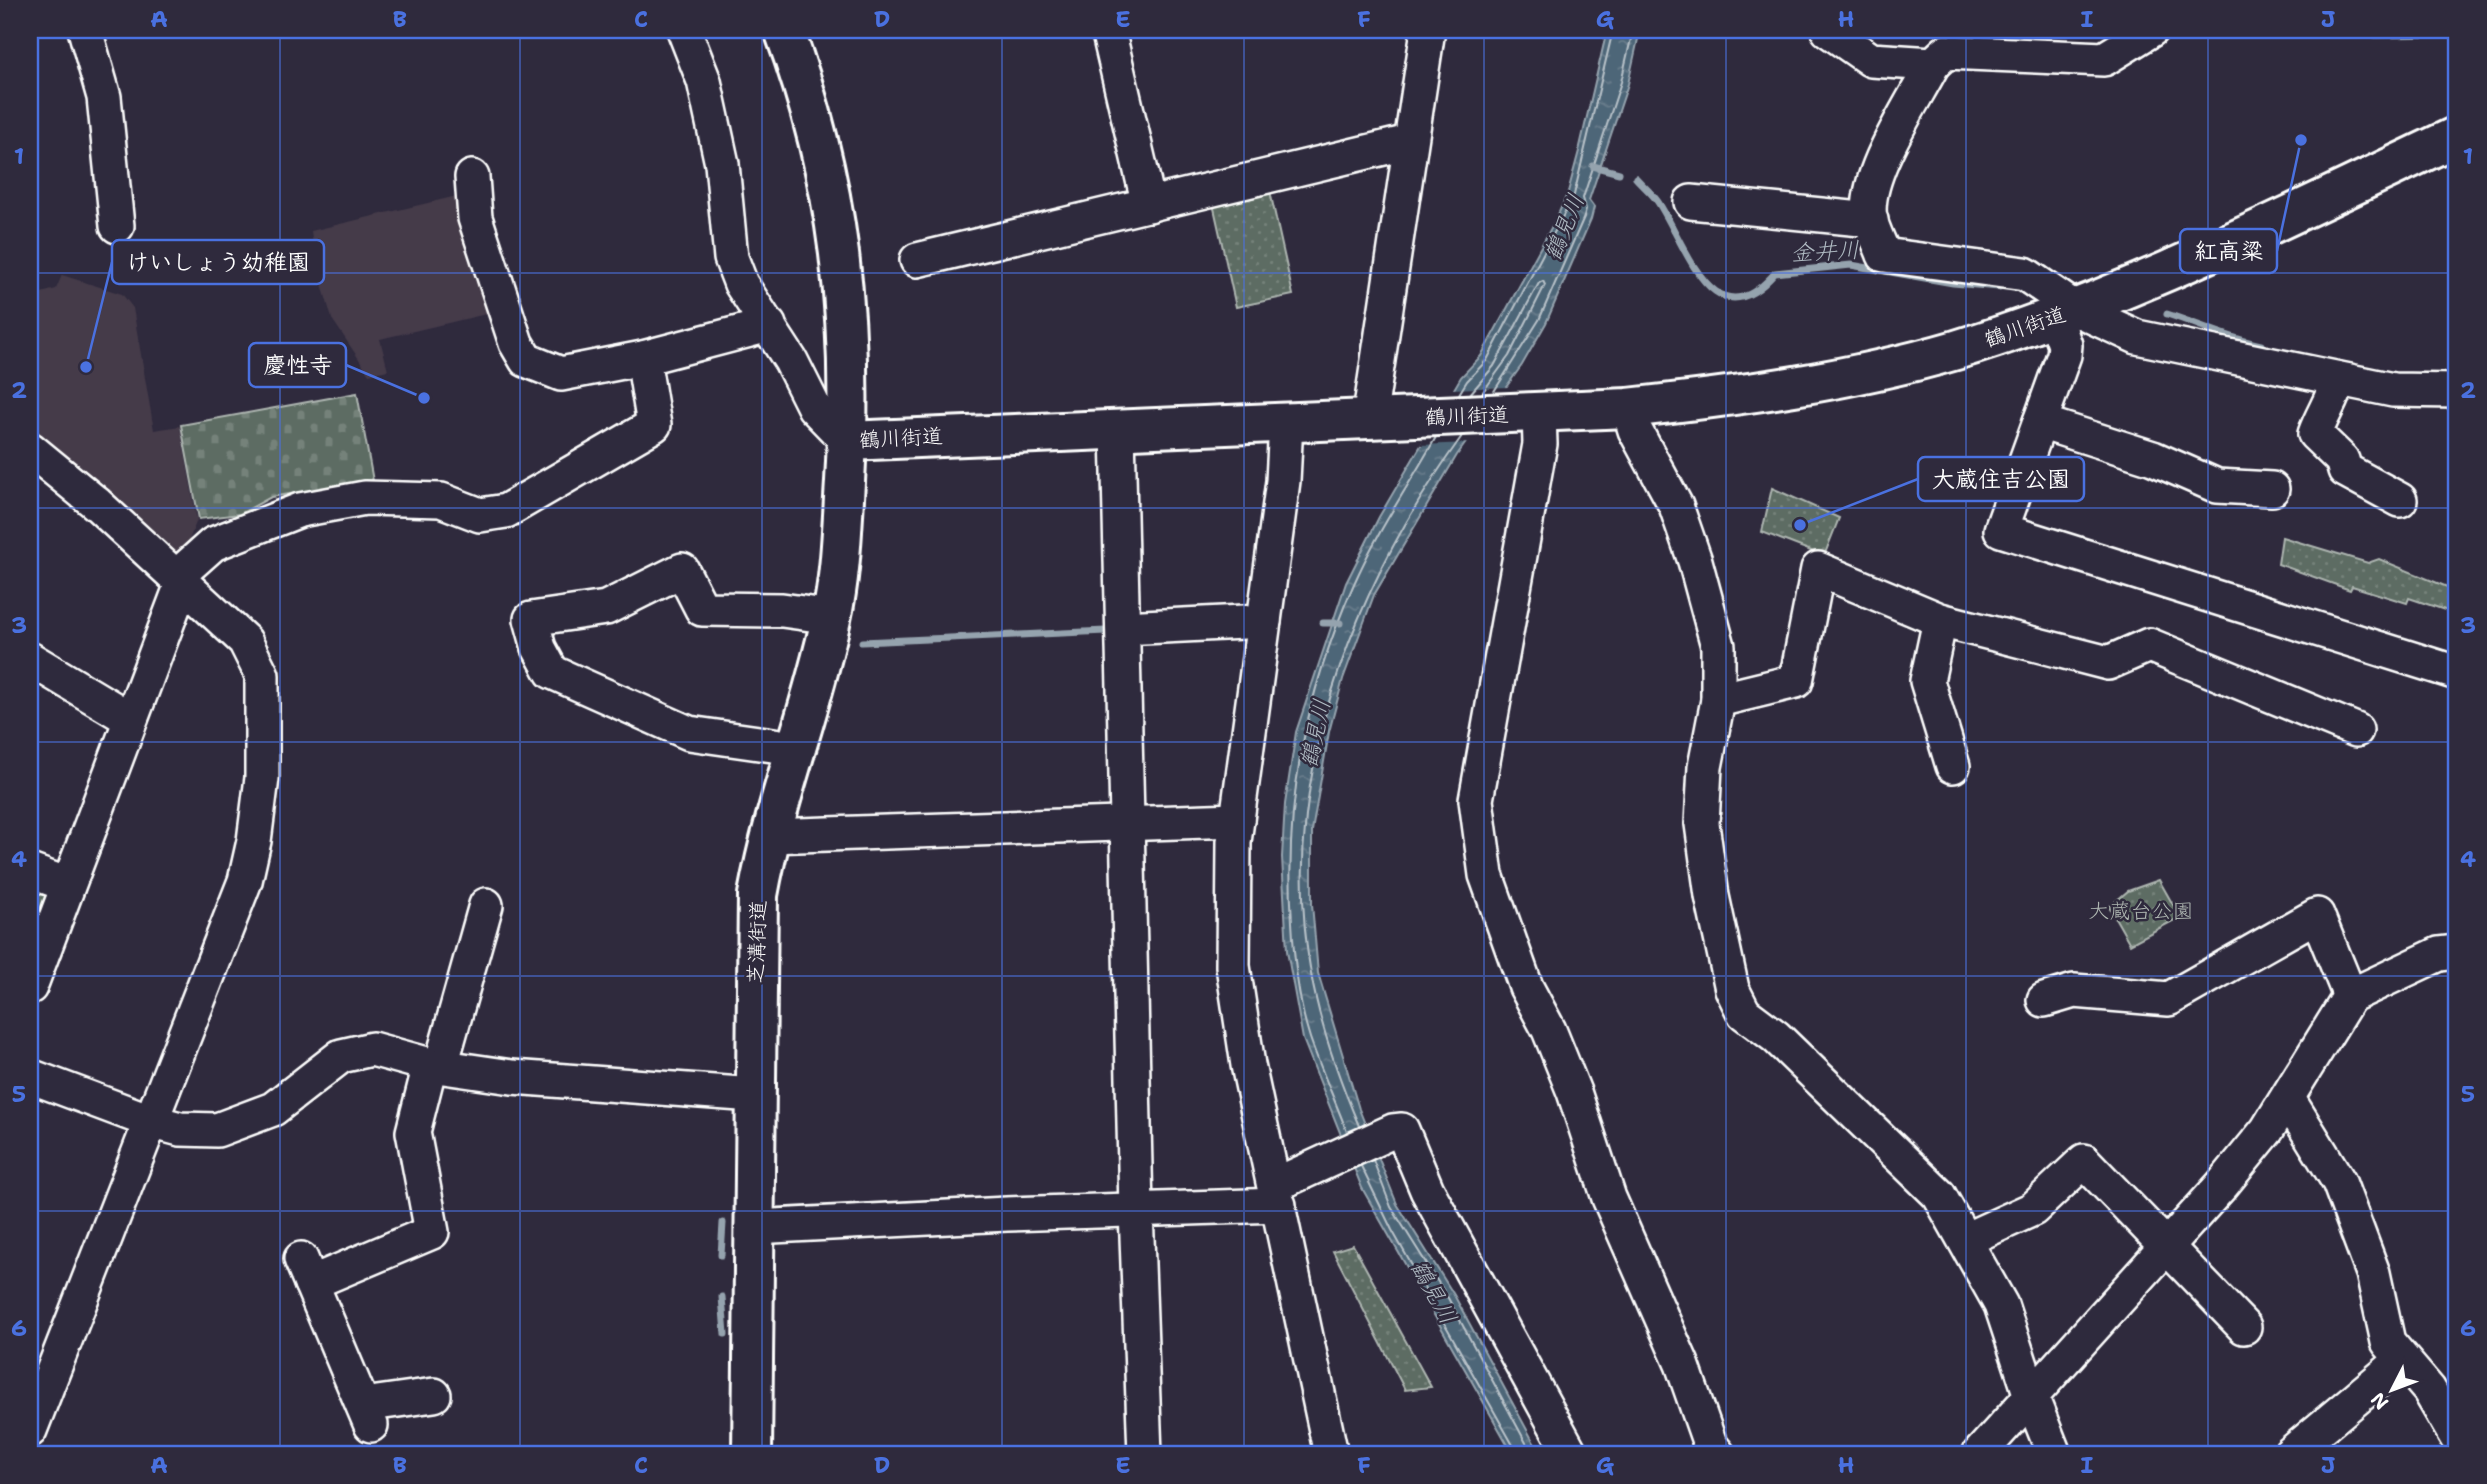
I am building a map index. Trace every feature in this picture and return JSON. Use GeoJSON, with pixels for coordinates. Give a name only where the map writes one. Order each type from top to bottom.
{"type":"FeatureCollection","features":[{"type":"Feature","properties":{"kind":"main road","name":"鶴川街道"},"geometry":{"type":"LineString","coordinates":[[784,30],[813,118],[836,224],[843,276],[849,373],[847,441],[1628,408],[1763,390],[1897,365],[2065,313],[2186,263],[2457,136]]}},
{"type":"Feature","properties":{"kind":"main road","name":"芝溝街道"},"geometry":{"type":"LineString","coordinates":[[752,1454],[757,907],[769,836],[832,617],[839,570],[847,441]]}},
{"type":"Feature","properties":{"kind":"street"},"geometry":{"type":"LineString","coordinates":[[85,30],[104,97],[117,226]]}},
{"type":"Feature","properties":{"kind":"street"},"geometry":{"type":"LineString","coordinates":[[684,30],[704,81],[722,164],[731,258],[741,284],[768,325],[814,407],[847,441]]}},
{"type":"Feature","properties":{"kind":"street"},"geometry":{"type":"LineString","coordinates":[[1108,30],[1149,205]]}},
{"type":"Feature","properties":{"kind":"street"},"geometry":{"type":"LineString","coordinates":[[1369,419],[1428,30]]}},
{"type":"Feature","properties":{"kind":"street"},"geometry":{"type":"LineString","coordinates":[[1828,30],[1871,60],[1945,49],[2104,59],[2151,30]]}},
{"type":"Feature","properties":{"kind":"street"},"geometry":{"type":"LineString","coordinates":[[1945,49],[1874,176],[1870,197],[1871,220],[1884,255],[2025,274],[2065,313],[2137,337],[2393,390],[2457,391]]}},
{"type":"Feature","properties":{"kind":"street"},"geometry":{"type":"LineString","coordinates":[[917,260],[1409,142]]}},
{"type":"Feature","properties":{"kind":"street"},"geometry":{"type":"LineString","coordinates":[[471,177],[475,218],[516,343],[526,360],[561,374],[643,358],[768,325]]}},
{"type":"Feature","properties":{"kind":"street"},"geometry":{"type":"LineString","coordinates":[[1691,202],[1871,220]]}},
{"type":"Feature","properties":{"kind":"street"},"geometry":{"type":"LineString","coordinates":[[2065,313],[2064,355],[2001,530],[2457,673]]}},
{"type":"Feature","properties":{"kind":"street"},"geometry":{"type":"LineString","coordinates":[[30,987],[179,580],[213,544],[313,508],[365,498],[441,500],[480,514],[506,511],[654,425],[643,358]]}},
{"type":"Feature","properties":{"kind":"street"},"geometry":{"type":"LineString","coordinates":[[2338,379],[2315,434],[2342,460],[2340,483],[2400,500]]}},
{"type":"Feature","properties":{"kind":"street"},"geometry":{"type":"LineString","coordinates":[[1628,408],[1636,430],[1676,506],[1695,561],[1718,646],[1718,701],[1705,767],[1702,824],[1712,895],[1732,989],[1744,1013],[1776,1037],[1939,1195],[2001,1305],[2031,1396],[2054,1454]]}},
{"type":"Feature","properties":{"kind":"street"},"geometry":{"type":"LineString","coordinates":[[1522,414],[1541,444],[1476,800],[1486,875],[1526,987],[1549,1030],[1569,1079],[1609,1198],[1682,1364],[1710,1444],[1718,1454]]}},
{"type":"Feature","properties":{"kind":"street"},"geometry":{"type":"LineString","coordinates":[[2040,422],[2153,458],[2217,486],[2272,489]]}},
{"type":"Feature","properties":{"kind":"street"},"geometry":{"type":"LineString","coordinates":[[1286,423],[1283,481],[1237,820],[1231,917],[1233,966],[1248,1065],[1331,1454]]}},
{"type":"Feature","properties":{"kind":"street"},"geometry":{"type":"LineString","coordinates":[[1118,429],[1136,1210],[1145,1454]]}},
{"type":"Feature","properties":{"kind":"street"},"geometry":{"type":"LineString","coordinates":[[30,449],[97,504],[245,641],[262,675],[262,778],[254,841],[245,881],[30,1430]]}},
{"type":"Feature","properties":{"kind":"street"},"geometry":{"type":"LineString","coordinates":[[1718,701],[1796,681],[1818,569],[1940,620],[2108,663],[2149,645],[2356,730]]}},
{"type":"Feature","properties":{"kind":"street"},"geometry":{"type":"LineString","coordinates":[[794,748],[689,733],[552,671],[539,648],[531,619],[606,608],[682,570],[702,609],[782,610],[832,617]]}},
{"type":"Feature","properties":{"kind":"street"},"geometry":{"type":"LineString","coordinates":[[1940,620],[1927,681],[1953,766]]}},
{"type":"Feature","properties":{"kind":"street"},"geometry":{"type":"LineString","coordinates":[[1122,628],[1264,621]]}},
{"type":"Feature","properties":{"kind":"street"},"geometry":{"type":"LineString","coordinates":[[30,659],[130,719]]}},
{"type":"Feature","properties":{"kind":"street"},"geometry":{"type":"LineString","coordinates":[[769,836],[1237,820]]}},
{"type":"Feature","properties":{"kind":"street"},"geometry":{"type":"LineString","coordinates":[[30,871],[68,885]]}},
{"type":"Feature","properties":{"kind":"street"},"geometry":{"type":"LineString","coordinates":[[434,1395],[367,1415],[306,1271],[432,1232],[413,1132],[486,905]]}},
{"type":"Feature","properties":{"kind":"street"},"geometry":{"type":"LineString","coordinates":[[2043,1000],[2074,991],[2169,999],[2317,915],[2350,996]]}},
{"type":"Feature","properties":{"kind":"street"},"geometry":{"type":"LineString","coordinates":[[1979,1454],[2222,1185],[2288,1099],[2350,996],[2439,954],[2457,951]]}},
{"type":"Feature","properties":{"kind":"street"},"geometry":{"type":"LineString","coordinates":[[30,1076],[150,1121],[180,1129],[217,1130],[238,1124],[273,1109],[341,1056],[372,1049],[436,1065],[512,1077],[754,1096]]}},
{"type":"Feature","properties":{"kind":"street"},"geometry":{"type":"LineString","coordinates":[[2288,1099],[2339,1182],[2373,1273],[2388,1342],[2401,1361],[2428,1390],[2457,1438]]}},
{"type":"Feature","properties":{"kind":"street"},"geometry":{"type":"LineString","coordinates":[[752,1227],[1136,1210],[1277,1195],[1326,1162],[1393,1131],[1402,1130],[1427,1190],[1570,1454]]}},
{"type":"Feature","properties":{"kind":"street"},"geometry":{"type":"LineString","coordinates":[[1966,1239],[2033,1209],[2084,1160],[2244,1327]]}},
{"type":"Feature","properties":{"kind":"street"},"geometry":{"type":"LineString","coordinates":[[2290,1454],[2401,1361]]}},
{"type":"Feature","properties":{"kind":"shaded area"},"geometry":{"type":"Polygon","coordinates":[[[465,194],[499,311],[380,339],[388,370],[369,374],[332,319],[315,260],[311,231],[465,194]]]}},
{"type":"Feature","properties":{"kind":"shaded area"},"geometry":{"type":"Polygon","coordinates":[[[62,275],[122,294],[133,308],[154,430],[180,426],[197,520],[181,560],[30,428],[30,296],[56,289],[62,275]]]}},
{"type":"Feature","properties":{"kind":"green space"},"geometry":{"type":"Polygon","coordinates":[[[1269,187],[1293,295],[1236,307],[1212,199],[1269,187]]]}},
{"type":"Feature","properties":{"kind":"green space"},"geometry":{"type":"Polygon","coordinates":[[[357,393],[373,481],[271,497],[240,514],[199,519],[181,425],[357,393]]]}},
{"type":"Feature","properties":{"kind":"green space"},"geometry":{"type":"Polygon","coordinates":[[[1772,488],[1839,518],[1824,556],[1762,532],[1772,488]]]}},
{"type":"Feature","properties":{"kind":"green space"},"geometry":{"type":"Polygon","coordinates":[[[2282,537],[2368,563],[2379,559],[2457,591],[2457,614],[2409,598],[2407,603],[2352,586],[2350,590],[2278,564],[2282,537]]]}},
{"type":"Feature","properties":{"kind":"green space"},"geometry":{"type":"Polygon","coordinates":[[[30,871],[68,885],[30,987],[30,871]]]}},
{"type":"Feature","properties":{"kind":"green space","name":"大蔵台公園"},"geometry":{"type":"Polygon","coordinates":[[[2159,880],[2180,917],[2130,944],[2109,907],[2128,891],[2159,880]]]}},
{"type":"Feature","properties":{"kind":"green space"},"geometry":{"type":"Polygon","coordinates":[[[1353,1245],[1431,1387],[1405,1390],[1333,1251],[1353,1245]]]}},
{"type":"Feature","properties":{"kind":"water","name":"鶴見川"},"geometry":{"type":"Polygon","coordinates":[[[1607,30],[1640,30],[1628,84],[1589,200],[1594,207],[1591,219],[1546,323],[1522,365],[1457,455],[1374,595],[1343,679],[1329,732],[1312,831],[1312,904],[1318,973],[1359,1109],[1397,1204],[1454,1295],[1540,1454],[1513,1454],[1362,1188],[1303,1039],[1287,951],[1282,857],[1285,804],[1296,732],[1346,583],[1379,517],[1461,377],[1481,356],[1557,217],[1568,192],[1579,151],[1607,30]]]}},
{"type":"Feature","properties":{"kind":"pier"},"geometry":{"type":"Polygon","coordinates":[[[1510,387],[1470,443],[1420,445],[1450,389],[1510,387]]]}},
{"type":"Feature","properties":{"kind":"waterway"},"geometry":{"type":"LineString","coordinates":[[2348,30],[2376,35],[2457,34]]}},
{"type":"Feature","properties":{"kind":"waterway","name":"金井川"},"geometry":{"type":"LineString","coordinates":[[1593,166],[1619,173]]}},
{"type":"Feature","properties":{"kind":"waterway","name":"金井川"},"geometry":{"type":"LineString","coordinates":[[1636,178],[1658,202],[1691,263],[1704,281],[1718,293],[1735,298],[1753,292],[1775,273],[1851,265],[1953,283],[1999,287]]}},
{"type":"Feature","properties":{"kind":"waterway","name":"金井川"},"geometry":{"type":"LineString","coordinates":[[2167,314],[2261,345]]}},
{"type":"Feature","properties":{"kind":"waterway"},"geometry":{"type":"LineString","coordinates":[[1323,623],[1340,623]]}},
{"type":"Feature","properties":{"kind":"waterway"},"geometry":{"type":"LineString","coordinates":[[862,642],[1106,631]]}},
{"type":"Feature","properties":{"kind":"waterway"},"geometry":{"type":"LineString","coordinates":[[721,1255],[723,1223]]}},
{"type":"Feature","properties":{"kind":"waterway"},"geometry":{"type":"LineString","coordinates":[[722,1297],[725,1334]]}},
{"type":"Feature","properties":{"kind":"place","name":"紅高粱"},"geometry":{"type":"Point","coordinates":[2301,140]}},
{"type":"Feature","properties":{"kind":"place","name":"けいしょう幼稚園"},"geometry":{"type":"Point","coordinates":[86,367]}},
{"type":"Feature","properties":{"kind":"place","name":"慶性寺"},"geometry":{"type":"Point","coordinates":[424,398]}},
{"type":"Feature","properties":{"kind":"place","name":"大蔵住吉公園"},"geometry":{"type":"Point","coordinates":[1800,525]}}]}
